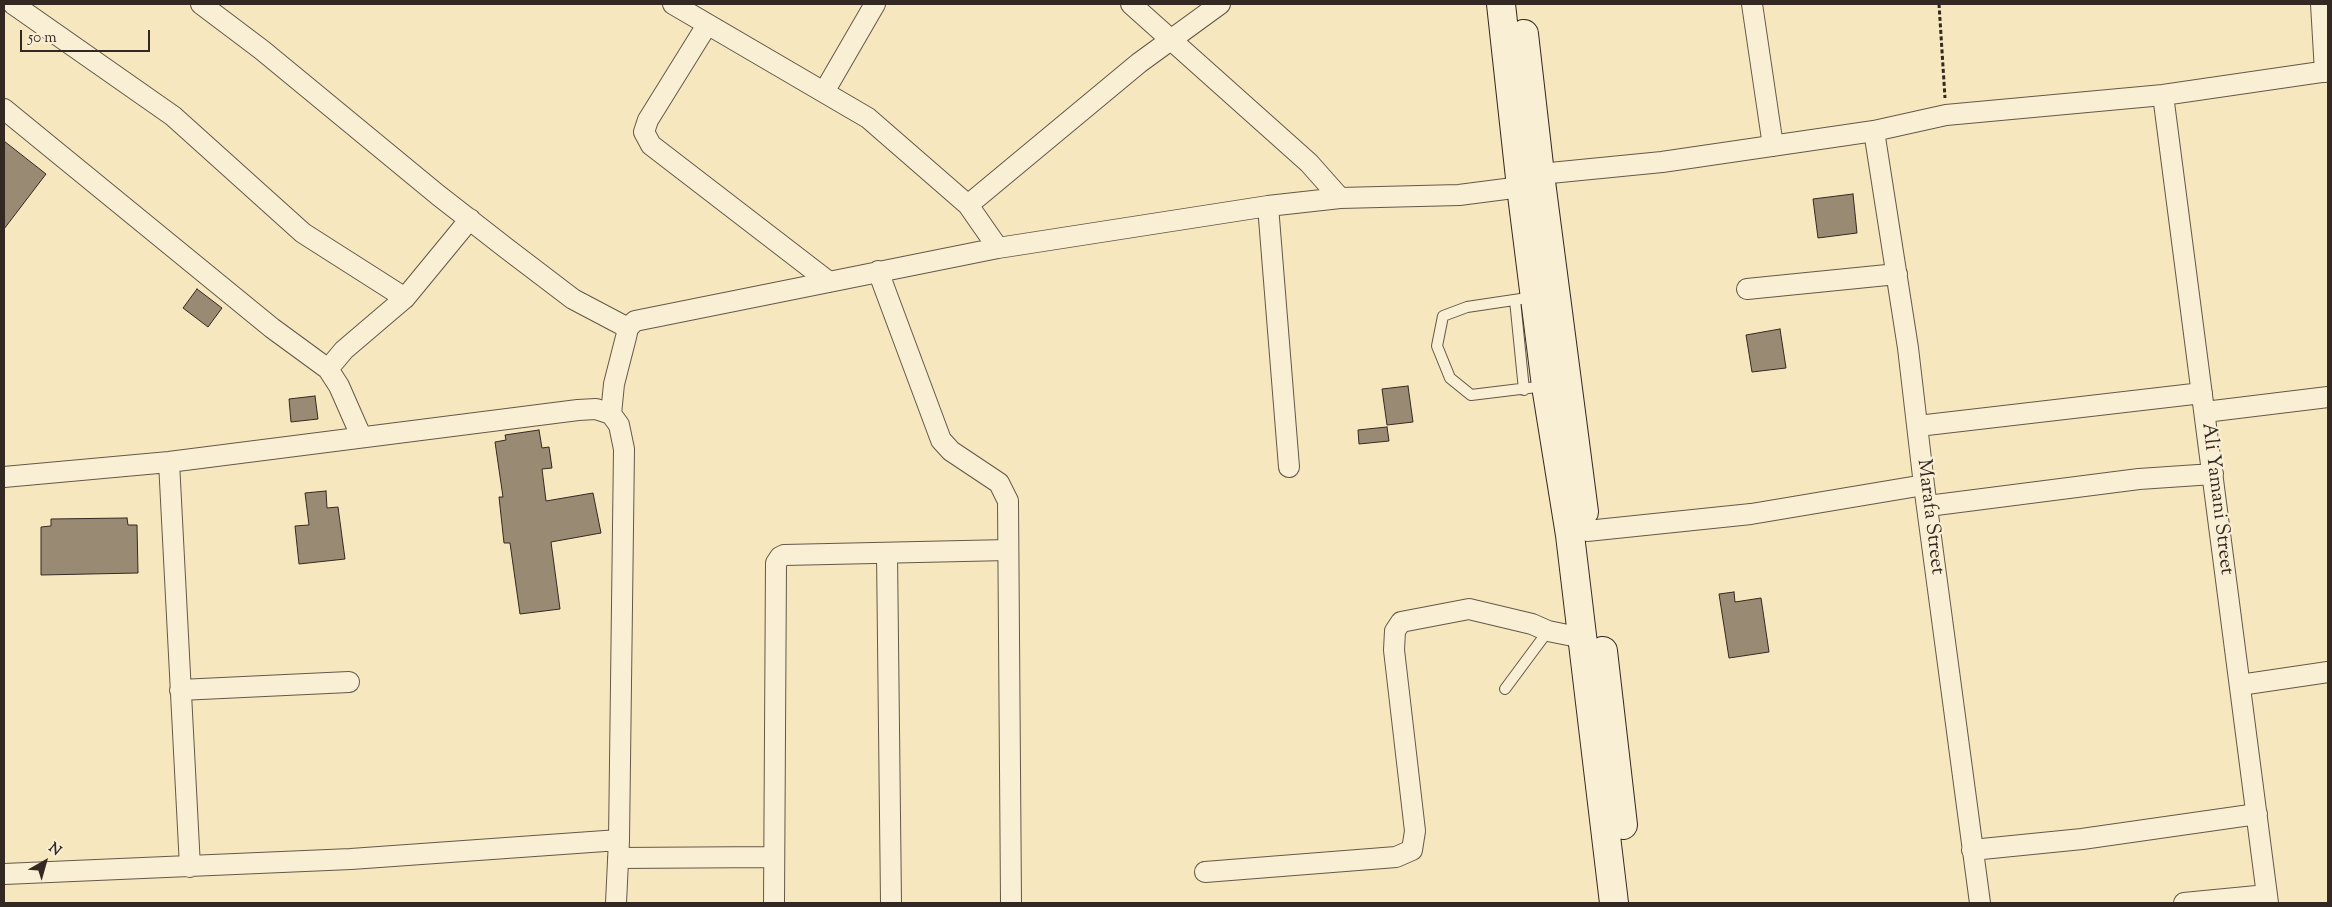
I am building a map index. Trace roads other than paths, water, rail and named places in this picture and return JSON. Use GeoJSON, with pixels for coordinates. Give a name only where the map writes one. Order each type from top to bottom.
{"type":"FeatureCollection","features":[{"type":"Feature","properties":{"kind":"main road"},"geometry":{"type":"LineString","coordinates":[[1502,4],[1530,181],[1525,298],[1540,338],[1587,531],[1602,714],[1614,903]]}},
{"type":"Feature","properties":{"kind":"main road"},"geometry":{"type":"LineString","coordinates":[[1520,4],[1540,338],[1535,388],[1570,535],[1583,638],[1602,714],[1631,903]]}},
{"type":"Feature","properties":{"kind":"street"},"geometry":{"type":"LineString","coordinates":[[13,4],[173,116],[303,234],[405,298]]}},
{"type":"Feature","properties":{"kind":"street"},"geometry":{"type":"LineString","coordinates":[[201,4],[262,50],[358,130],[573,299],[628,328]]}},
{"type":"Feature","properties":{"kind":"street"},"geometry":{"type":"LineString","coordinates":[[673,4],[868,118],[968,204],[998,248]]}},
{"type":"Feature","properties":{"kind":"street"},"geometry":{"type":"LineString","coordinates":[[824,92],[874,4]]}},
{"type":"Feature","properties":{"kind":"street"},"geometry":{"type":"LineString","coordinates":[[1131,4],[1309,163],[1340,198]]}},
{"type":"Feature","properties":{"kind":"street"},"geometry":{"type":"LineString","coordinates":[[968,204],[1139,63],[1220,4]]}},
{"type":"Feature","properties":{"kind":"street"},"geometry":{"type":"LineString","coordinates":[[1752,4],[1773,146]]}},
{"type":"Feature","properties":{"kind":"street"},"geometry":{"type":"LineString","coordinates":[[611,414],[614,384],[628,328],[635,322],[998,248],[1268,206],[1340,198],[1459,195],[1530,181],[1874,132],[1946,115],[2163,95],[2326,71],[2322,4]]}},
{"type":"Feature","properties":{"kind":"street"},"geometry":{"type":"LineString","coordinates":[[707,24],[648,120],[644,132],[651,145],[829,282]]}},
{"type":"Feature","properties":{"kind":"street","name":"Ali Yamani Street"},"geometry":{"type":"LineString","coordinates":[[2163,95],[2267,899]]}},
{"type":"Feature","properties":{"kind":"street"},"geometry":{"type":"LineString","coordinates":[[4,109],[272,328],[328,369],[339,386],[361,436]]}},
{"type":"Feature","properties":{"kind":"street","name":"Marafa Street"},"geometry":{"type":"LineString","coordinates":[[1874,132],[1897,274],[1918,426],[1924,485],[1980,903]]}},
{"type":"Feature","properties":{"kind":"street"},"geometry":{"type":"LineString","coordinates":[[1268,206],[1289,467]]}},
{"type":"Feature","properties":{"kind":"street"},"geometry":{"type":"LineString","coordinates":[[328,369],[344,350],[405,298],[470,219]]}},
{"type":"Feature","properties":{"kind":"street"},"geometry":{"type":"LineString","coordinates":[[878,271],[941,440],[951,451],[999,483],[1008,501],[1011,903]]}},
{"type":"Feature","properties":{"kind":"street"},"geometry":{"type":"LineString","coordinates":[[1747,289],[1897,274]]}},
{"type":"Feature","properties":{"kind":"street"},"geometry":{"type":"LineString","coordinates":[[1918,426],[2204,403],[2328,397]]}},
{"type":"Feature","properties":{"kind":"street"},"geometry":{"type":"LineString","coordinates":[[4,477],[169,462],[361,436],[578,410],[596,409],[611,414],[619,425],[624,449],[616,903]]}},
{"type":"Feature","properties":{"kind":"street"},"geometry":{"type":"LineString","coordinates":[[169,462],[190,867]]}},
{"type":"Feature","properties":{"kind":"street"},"geometry":{"type":"LineString","coordinates":[[1928,506],[2139,479],[2213,474]]}},
{"type":"Feature","properties":{"kind":"street"},"geometry":{"type":"LineString","coordinates":[[1587,531],[1751,514],[1924,485]]}},
{"type":"Feature","properties":{"kind":"street"},"geometry":{"type":"LineString","coordinates":[[774,903],[776,563],[784,555],[1008,550]]}},
{"type":"Feature","properties":{"kind":"street"},"geometry":{"type":"LineString","coordinates":[[887,553],[891,903]]}},
{"type":"Feature","properties":{"kind":"street"},"geometry":{"type":"LineString","coordinates":[[1205,872],[1396,857],[1412,850],[1415,831],[1394,650],[1395,631],[1401,622],[1469,609],[1532,624],[1548,631],[1583,638]]}},
{"type":"Feature","properties":{"kind":"street"},"geometry":{"type":"LineString","coordinates":[[2240,685],[2328,672]]}},
{"type":"Feature","properties":{"kind":"street"},"geometry":{"type":"LineString","coordinates":[[180,690],[349,682]]}},
{"type":"Feature","properties":{"kind":"street"},"geometry":{"type":"LineString","coordinates":[[1972,850],[2082,839],[2257,814]]}},
{"type":"Feature","properties":{"kind":"street"},"geometry":{"type":"LineString","coordinates":[[4,874],[618,849],[773,858]]}},
{"type":"Feature","properties":{"kind":"street"},"geometry":{"type":"LineString","coordinates":[[2184,903],[2267,899]]}},
{"type":"Feature","properties":{"kind":"lane"},"geometry":{"type":"LineString","coordinates":[[1525,298],[1467,307],[1443,316],[1437,346],[1450,378],[1471,395],[1535,388]]}},
{"type":"Feature","properties":{"kind":"lane"},"geometry":{"type":"LineString","coordinates":[[1505,689],[1548,631]]}}]}
